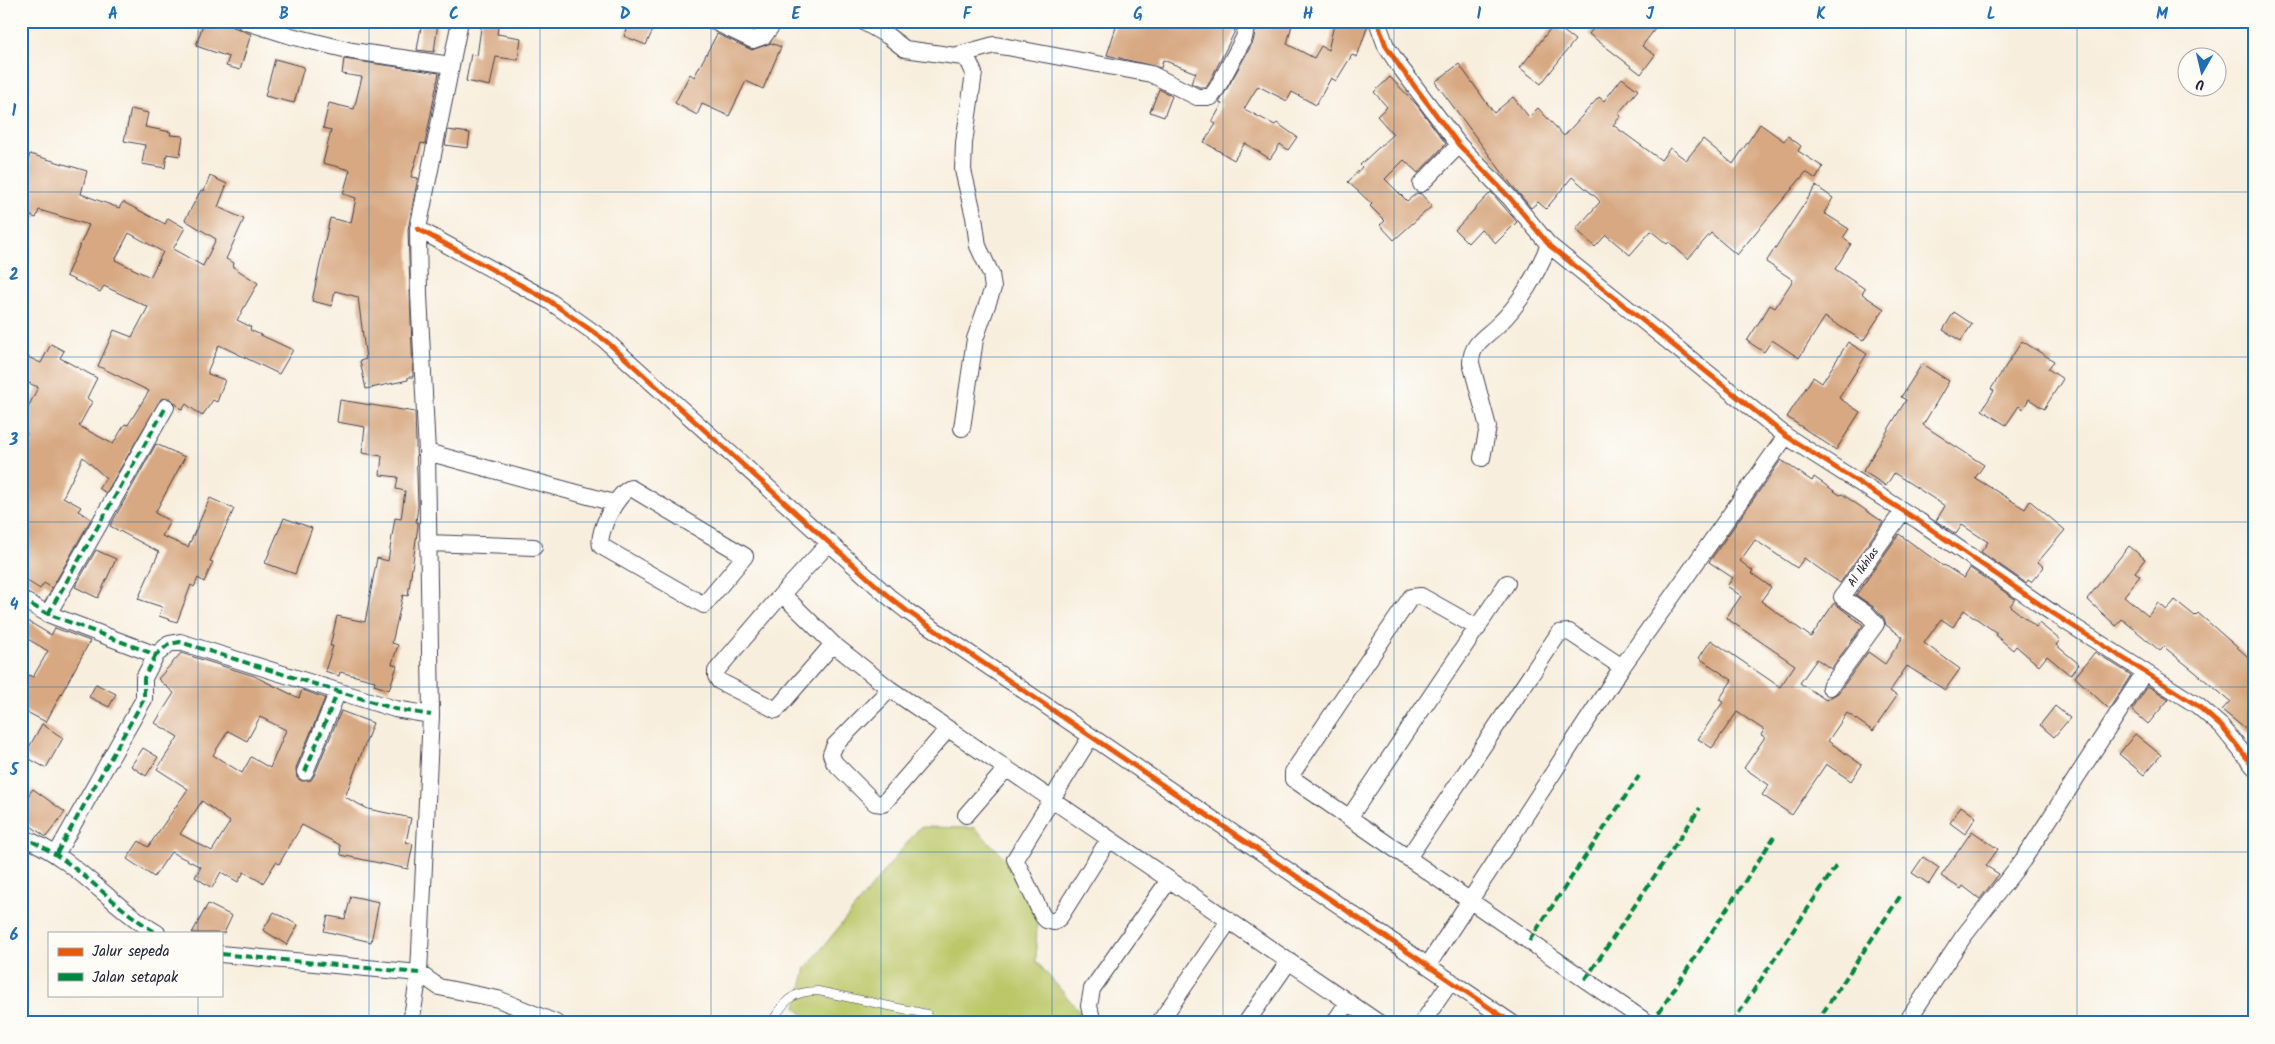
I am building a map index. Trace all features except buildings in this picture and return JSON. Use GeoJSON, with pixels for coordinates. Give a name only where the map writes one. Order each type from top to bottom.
{"type":"FeatureCollection","features":[{"type":"Feature","properties":{"kind":"street"},"geometry":{"type":"LineString","coordinates":[[244,21],[291,36],[352,51],[451,65]]}},
{"type":"Feature","properties":{"kind":"street"},"geometry":{"type":"LineString","coordinates":[[411,1023],[419,973],[431,715],[427,452],[418,277],[418,229],[460,21]]}},
{"type":"Feature","properties":{"kind":"street"},"geometry":{"type":"LineString","coordinates":[[713,21],[756,40],[768,33],[775,21]]}},
{"type":"Feature","properties":{"kind":"street"},"geometry":{"type":"LineString","coordinates":[[862,21],[888,36],[905,49],[958,56],[966,59],[974,73],[964,143],[963,170],[978,246],[993,281],[993,288],[975,339],[962,428]]}},
{"type":"Feature","properties":{"kind":"street"},"geometry":{"type":"LineString","coordinates":[[958,56],[994,46],[1034,51],[1151,74],[1189,94],[1206,98],[1211,97],[1216,90],[1244,38],[1246,26],[1239,21]]}},
{"type":"Feature","properties":{"kind":"street"},"geometry":{"type":"LineString","coordinates":[[1377,21],[1386,46],[1458,145],[1510,198],[1549,245],[1786,436],[1903,511],[2144,673],[2198,706],[2222,728],[2254,766]]}},
{"type":"Feature","properties":{"kind":"street"},"geometry":{"type":"LineString","coordinates":[[1421,184],[1458,145]]}},
{"type":"Feature","properties":{"kind":"street"},"geometry":{"type":"LineString","coordinates":[[418,229],[548,300],[606,341],[888,596],[907,610],[1512,1023]]}},
{"type":"Feature","properties":{"kind":"street"},"geometry":{"type":"LineString","coordinates":[[1482,458],[1488,427],[1471,363],[1471,353],[1476,344],[1500,324],[1524,294],[1549,245]]}},
{"type":"Feature","properties":{"kind":"street"},"geometry":{"type":"LineString","coordinates":[[48,614],[166,407]]}},
{"type":"Feature","properties":{"kind":"street"},"geometry":{"type":"LineString","coordinates":[[1428,965],[1622,667],[1786,436]]}},
{"type":"Feature","properties":{"kind":"street"},"geometry":{"type":"LineString","coordinates":[[427,452],[614,503]]}},
{"type":"Feature","properties":{"kind":"street"},"geometry":{"type":"LineString","coordinates":[[634,489],[745,556],[704,605],[601,546],[601,536],[614,503],[626,490],[634,489]]}},
{"type":"Feature","properties":{"kind":"street","name":"Al Ikhlas"},"geometry":{"type":"LineString","coordinates":[[1830,687],[1876,624],[1868,615],[1842,597],[1903,511]]}},
{"type":"Feature","properties":{"kind":"street"},"geometry":{"type":"LineString","coordinates":[[830,542],[782,594],[716,671],[716,676],[719,681],[776,710],[832,644]]}},
{"type":"Feature","properties":{"kind":"street"},"geometry":{"type":"LineString","coordinates":[[428,543],[534,547]]}},
{"type":"Feature","properties":{"kind":"street"},"geometry":{"type":"LineString","coordinates":[[1349,818],[1507,583]]}},
{"type":"Feature","properties":{"kind":"street"},"geometry":{"type":"LineString","coordinates":[[782,594],[832,644],[890,689],[1379,1023]]}},
{"type":"Feature","properties":{"kind":"street"},"geometry":{"type":"LineString","coordinates":[[1478,628],[1417,595],[1411,597],[1292,774],[1295,781],[1648,1023]]}},
{"type":"Feature","properties":{"kind":"street"},"geometry":{"type":"LineString","coordinates":[[21,599],[48,614],[156,655]]}},
{"type":"Feature","properties":{"kind":"street"},"geometry":{"type":"LineString","coordinates":[[1408,858],[1559,633],[1569,632],[1622,667]]}},
{"type":"Feature","properties":{"kind":"street"},"geometry":{"type":"LineString","coordinates":[[57,853],[144,699],[144,678],[156,655],[169,644],[180,642],[396,709],[431,715]]}},
{"type":"Feature","properties":{"kind":"street"},"geometry":{"type":"LineString","coordinates":[[1906,1023],[1963,937],[2040,835],[2144,673]]}},
{"type":"Feature","properties":{"kind":"street"},"geometry":{"type":"LineString","coordinates":[[890,689],[835,745],[831,754],[834,762],[875,803],[883,804],[948,729]]}},
{"type":"Feature","properties":{"kind":"street"},"geometry":{"type":"LineString","coordinates":[[305,772],[338,692]]}},
{"type":"Feature","properties":{"kind":"street"},"geometry":{"type":"LineString","coordinates":[[1090,736],[1015,859],[1046,920],[1054,922],[1060,917],[1109,839]]}},
{"type":"Feature","properties":{"kind":"street"},"geometry":{"type":"LineString","coordinates":[[966,815],[1006,768]]}},
{"type":"Feature","properties":{"kind":"street"},"geometry":{"type":"LineString","coordinates":[[21,837],[57,853],[110,899],[157,932]]}},
{"type":"Feature","properties":{"kind":"street"},"geometry":{"type":"LineString","coordinates":[[1093,1023],[1089,1006],[1092,989],[1169,880]]}},
{"type":"Feature","properties":{"kind":"street"},"geometry":{"type":"LineString","coordinates":[[1159,1023],[1229,921]]}},
{"type":"Feature","properties":{"kind":"street"},"geometry":{"type":"LineString","coordinates":[[222,954],[419,973],[439,986],[498,999],[556,1023]]}},
{"type":"Feature","properties":{"kind":"street"},"geometry":{"type":"LineString","coordinates":[[1246,1023],[1289,961]]}},
{"type":"Feature","properties":{"kind":"street"},"geometry":{"type":"LineString","coordinates":[[1422,1023],[1451,981]]}},
{"type":"Feature","properties":{"kind":"street"},"geometry":{"type":"LineString","coordinates":[[1334,1023],[1348,1002]]}},
{"type":"Feature","properties":{"kind":"lane"},"geometry":{"type":"LineString","coordinates":[[772,1023],[782,1006],[792,996],[804,991],[818,991],[927,1014]]}},
{"type":"Feature","properties":{"kind":"green space"},"geometry":{"type":"Polygon","coordinates":[[[920,827],[975,828],[1007,860],[1037,918],[1036,961],[1086,1019],[1084,1023],[813,1023],[796,1008],[806,968],[920,827]]]}},
{"type":"Feature","properties":{"kind":"marked path"},"geometry":{"type":"LineString","coordinates":[[48,614],[166,407]]}},
{"type":"Feature","properties":{"kind":"marked path"},"geometry":{"type":"LineString","coordinates":[[21,599],[48,614],[156,655],[169,644],[180,642],[395,709],[431,715]]}},
{"type":"Feature","properties":{"kind":"marked path"},"geometry":{"type":"LineString","coordinates":[[57,853],[144,699],[144,678],[156,655]]}},
{"type":"Feature","properties":{"kind":"marked path"},"geometry":{"type":"LineString","coordinates":[[305,772],[338,691]]}},
{"type":"Feature","properties":{"kind":"marked path"},"geometry":{"type":"LineString","coordinates":[[1529,941],[1639,776]]}},
{"type":"Feature","properties":{"kind":"marked path"},"geometry":{"type":"LineString","coordinates":[[1585,980],[1700,808]]}},
{"type":"Feature","properties":{"kind":"marked path"},"geometry":{"type":"LineString","coordinates":[[21,837],[40,845],[75,868],[123,909],[155,932]]}},
{"type":"Feature","properties":{"kind":"marked path"},"geometry":{"type":"LineString","coordinates":[[1652,1023],[1774,837]]}},
{"type":"Feature","properties":{"kind":"marked path"},"geometry":{"type":"LineString","coordinates":[[1732,1023],[1838,863]]}},
{"type":"Feature","properties":{"kind":"marked path"},"geometry":{"type":"LineString","coordinates":[[1816,1023],[1901,895]]}},
{"type":"Feature","properties":{"kind":"marked path"},"geometry":{"type":"LineString","coordinates":[[222,954],[419,973]]}},
{"type":"Feature","properties":{"kind":"cycle path"},"geometry":{"type":"LineString","coordinates":[[1377,21],[1386,46],[1459,145],[1510,198],[1549,245],[1786,436],[1919,521],[2051,612],[2198,706],[2222,727],[2254,767]]}},
{"type":"Feature","properties":{"kind":"cycle path"},"geometry":{"type":"LineString","coordinates":[[418,229],[548,300],[606,341],[888,596],[907,611],[1512,1023]]}}]}
